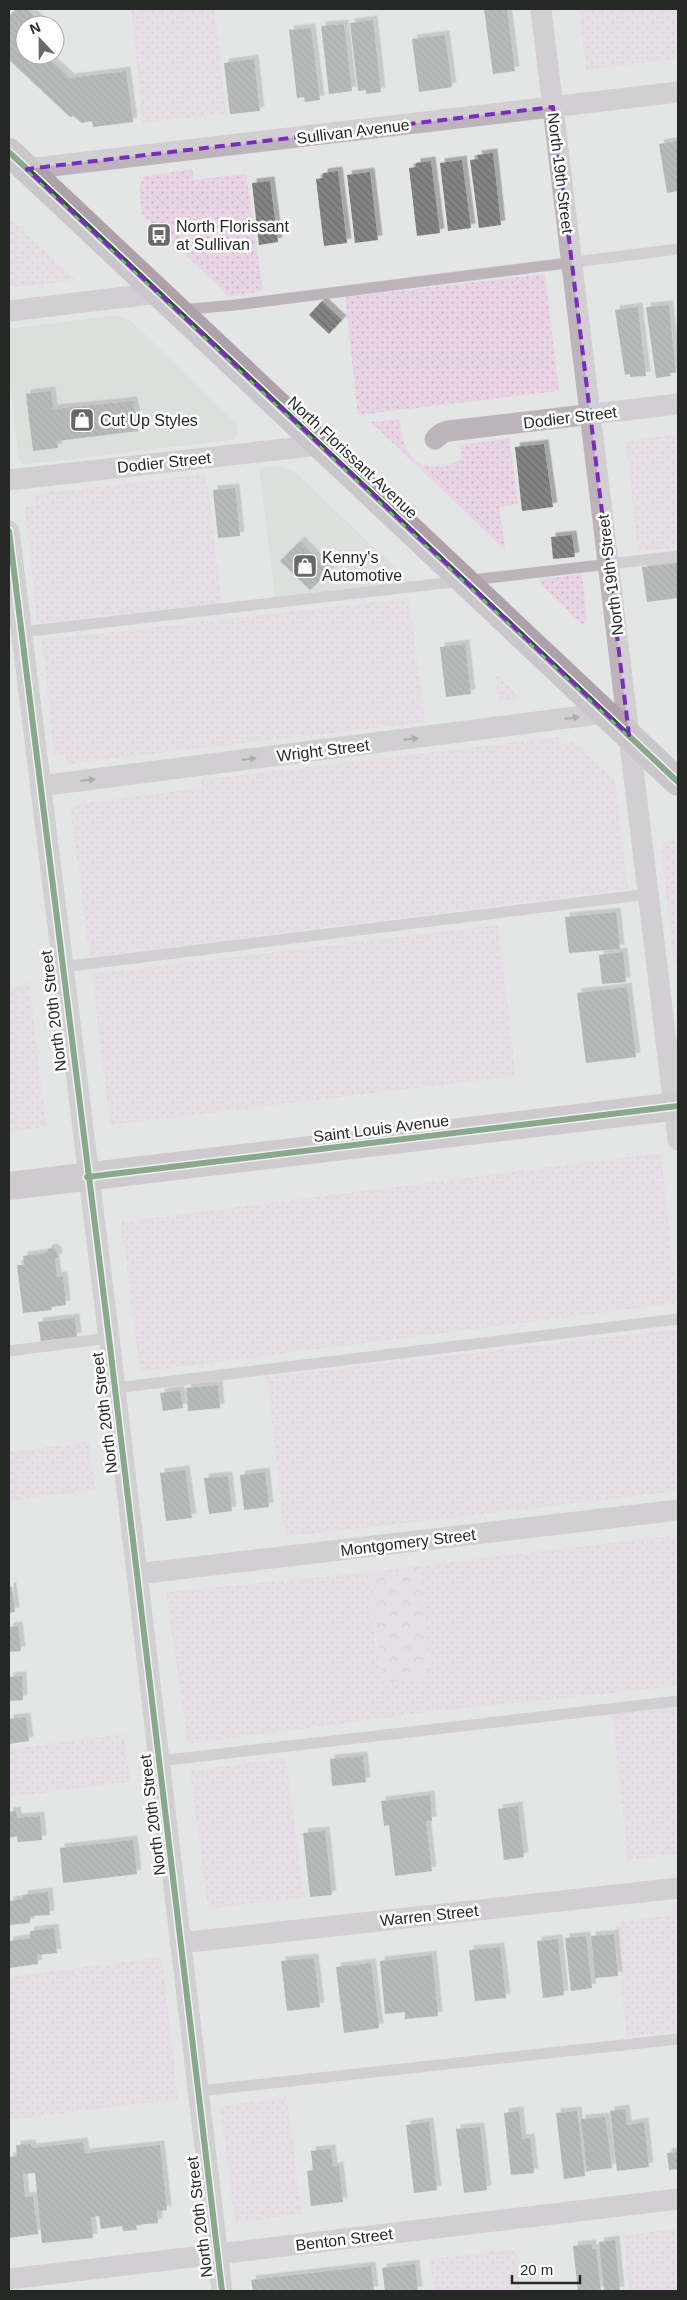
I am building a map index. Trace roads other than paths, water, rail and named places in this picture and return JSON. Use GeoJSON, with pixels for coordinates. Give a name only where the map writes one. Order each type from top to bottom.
{"type":"FeatureCollection","features":[{"type":"Feature","properties":{"kind":"main road","name":"North Florissant Avenue"},"geometry":{"type":"LineString","coordinates":[[18,161],[678,782]]}},
{"type":"Feature","properties":{"kind":"street","name":"North 19th Street"},"geometry":{"type":"LineString","coordinates":[[541,9],[648,894],[676,1106],[678,1140]]}},
{"type":"Feature","properties":{"kind":"street","name":"Sullivan Avenue"},"geometry":{"type":"LineString","coordinates":[[18,161],[553,107],[678,92]]}},
{"type":"Feature","properties":{"kind":"street"},"geometry":{"type":"LineString","coordinates":[[9,311],[167,302]]}},
{"type":"Feature","properties":{"kind":"street","name":"Dodier Street"},"geometry":{"type":"LineString","coordinates":[[436,440],[442,433],[448,431],[678,404]]}},
{"type":"Feature","properties":{"kind":"street","name":"Dodier Street"},"geometry":{"type":"LineString","coordinates":[[9,480],[320,445]]}},
{"type":"Feature","properties":{"kind":"street","name":"North 20th Street"},"geometry":{"type":"LineString","coordinates":[[9,531],[109,1338],[222,2291]]}},
{"type":"Feature","properties":{"kind":"street","name":"Wright Street"},"geometry":{"type":"LineString","coordinates":[[40,786],[606,713]]}},
{"type":"Feature","properties":{"kind":"street","name":"Saint Louis Avenue"},"geometry":{"type":"LineString","coordinates":[[9,1186],[676,1106]]}},
{"type":"Feature","properties":{"kind":"street","name":"Montgomery Street"},"geometry":{"type":"LineString","coordinates":[[137,1574],[678,1510]]}},
{"type":"Feature","properties":{"kind":"street","name":"Warren Street"},"geometry":{"type":"LineString","coordinates":[[180,1943],[678,1888]]}},
{"type":"Feature","properties":{"kind":"street","name":"Benton Street"},"geometry":{"type":"LineString","coordinates":[[9,2278],[678,2199]]}},
{"type":"Feature","properties":{"kind":"lane"},"geometry":{"type":"LineString","coordinates":[[167,302],[235,305],[678,249]]}},
{"type":"Feature","properties":{"kind":"lane"},"geometry":{"type":"LineString","coordinates":[[21,632],[678,556]]}},
{"type":"Feature","properties":{"kind":"lane"},"geometry":{"type":"LineString","coordinates":[[62,967],[648,894]]}},
{"type":"Feature","properties":{"kind":"lane"},"geometry":{"type":"LineString","coordinates":[[115,1388],[678,1319]]}},
{"type":"Feature","properties":{"kind":"lane"},"geometry":{"type":"LineString","coordinates":[[9,1351],[109,1338]]}},
{"type":"Feature","properties":{"kind":"lane"},"geometry":{"type":"LineString","coordinates":[[159,1761],[678,1701]]}},
{"type":"Feature","properties":{"kind":"lane"},"geometry":{"type":"LineString","coordinates":[[198,2091],[678,2038]]}},
{"type":"Feature","properties":{"kind":"place","name":"North Florissant at Sullivan"},"geometry":{"type":"Point","coordinates":[159,235]}},
{"type":"Feature","properties":{"kind":"place","name":"Cut Up Styles"},"geometry":{"type":"Point","coordinates":[82,420]}},
{"type":"Feature","properties":{"kind":"place","name":"Kenny's Automotive"},"geometry":{"type":"Point","coordinates":[305,566]}}]}
